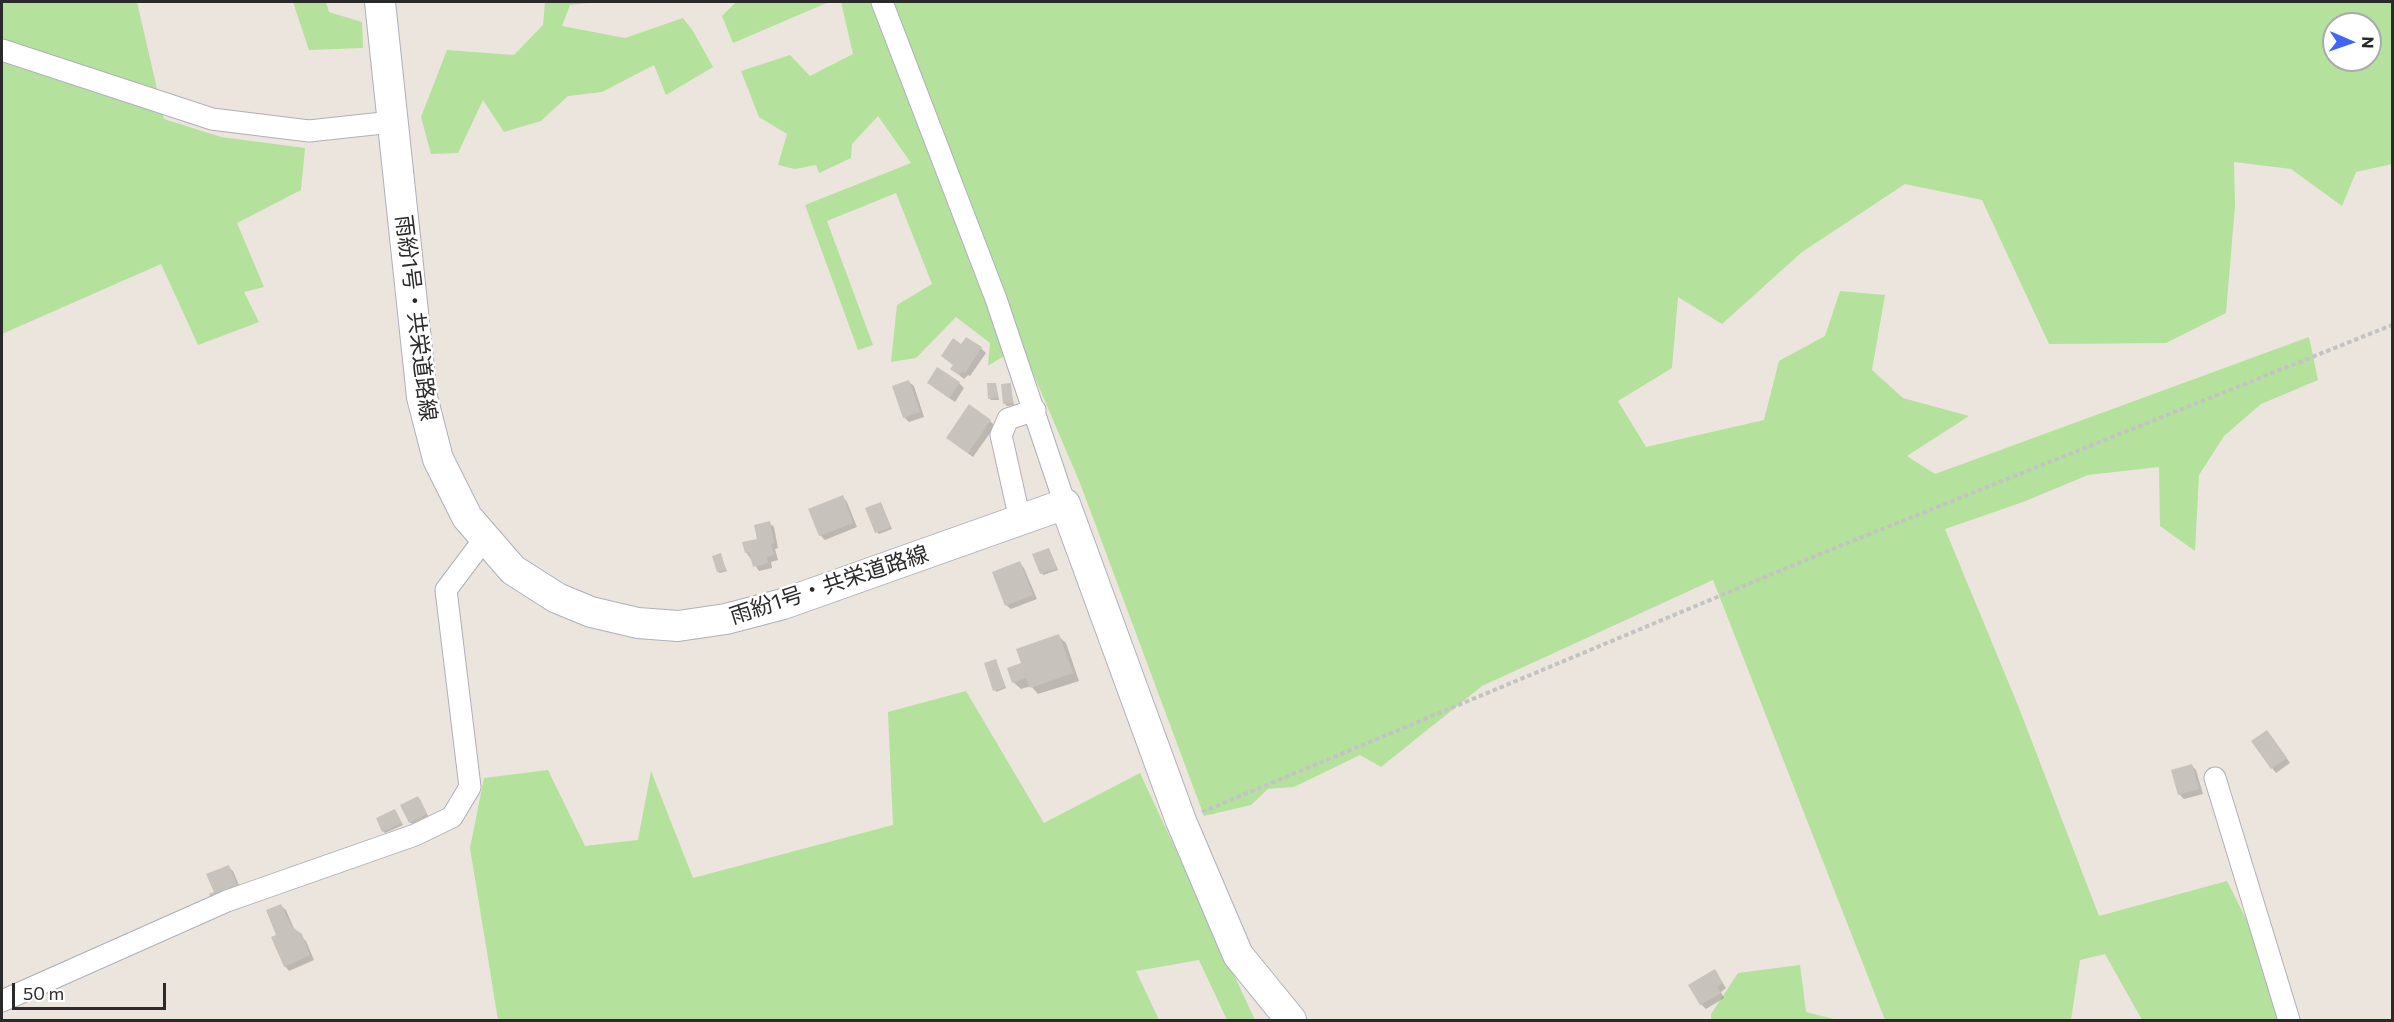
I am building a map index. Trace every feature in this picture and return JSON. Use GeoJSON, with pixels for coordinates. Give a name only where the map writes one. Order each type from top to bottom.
{"type":"FeatureCollection","features":[{"type":"Feature","properties":{"kind":"street","name":"雨紛1号・共栄道路線"},"geometry":{"type":"LineString","coordinates":[[380,2],[422,397],[438,459],[467,517],[513,570],[557,598],[591,612],[638,623],[678,626],[726,619],[783,604],[1065,504]]}},
{"type":"Feature","properties":{"kind":"street"},"geometry":{"type":"LineString","coordinates":[[882,2],[996,299],[1065,504],[1181,821],[1238,955],[1291,1020]]}},
{"type":"Feature","properties":{"kind":"street"},"geometry":{"type":"LineString","coordinates":[[2,50],[213,119],[309,131],[392,122]]}},
{"type":"Feature","properties":{"kind":"street"},"geometry":{"type":"LineString","coordinates":[[1020,520],[1001,435],[1008,419],[1035,410]]}},
{"type":"Feature","properties":{"kind":"street"},"geometry":{"type":"LineString","coordinates":[[2,1000],[227,901],[415,835],[452,817],[470,787],[446,590],[485,538]]}},
{"type":"Feature","properties":{"kind":"street"},"geometry":{"type":"LineString","coordinates":[[2215,778],[2289,1020]]}},
{"type":"Feature","properties":{"kind":"path"},"geometry":{"type":"LineString","coordinates":[[1181,821],[1825,552],[2392,325]]}},
{"type":"Feature","properties":{"kind":"green space"},"geometry":{"type":"Polygon","coordinates":[[[2,2],[137,2],[164,119],[221,137],[305,148],[301,190],[237,223],[264,287],[244,292],[259,322],[198,345],[161,264],[2,334],[2,2]]]}},
{"type":"Feature","properties":{"kind":"green space"},"geometry":{"type":"Polygon","coordinates":[[[293,2],[326,2],[329,12],[362,22],[363,48],[309,50],[293,2]]]}},
{"type":"Feature","properties":{"kind":"green space"},"geometry":{"type":"Polygon","coordinates":[[[545,2],[597,2],[570,5],[562,26],[625,38],[683,18],[713,67],[666,95],[654,65],[602,92],[568,96],[541,121],[504,132],[483,100],[458,153],[431,154],[421,117],[447,50],[514,55],[543,25],[545,2]]]}},
{"type":"Feature","properties":{"kind":"green space"},"geometry":{"type":"Polygon","coordinates":[[[736,2],[829,2],[733,43],[722,16],[736,2]]]}},
{"type":"Feature","properties":{"kind":"green space"},"geometry":{"type":"Polygon","coordinates":[[[841,2],[2392,2],[2392,164],[2356,172],[2342,206],[2291,169],[2234,162],[2235,206],[2226,313],[2166,343],[2049,344],[1982,200],[1905,184],[1802,252],[1722,324],[1678,297],[1672,368],[1618,401],[1646,447],[1764,420],[1779,361],[1825,336],[1840,291],[1885,295],[1872,370],[1903,398],[1969,416],[1907,456],[1935,474],[2309,337],[2318,380],[2261,404],[2224,436],[2199,475],[2195,551],[2160,526],[2159,467],[2088,475],[2023,502],[1945,529],[2019,708],[2099,916],[2227,881],[2297,1020],[2142,1020],[2105,954],[2080,960],[2071,1020],[1885,1020],[1713,580],[1482,686],[1381,767],[1360,755],[1294,787],[1268,789],[1251,805],[1204,816],[1080,483],[1021,345],[988,366],[990,343],[956,317],[916,358],[891,362],[897,305],[932,284],[896,193],[827,221],[873,345],[858,350],[805,205],[911,163],[878,116],[852,144],[851,158],[819,173],[816,165],[795,169],[778,165],[787,134],[759,117],[741,71],[790,55],[810,76],[853,54],[841,2]]]}},
{"type":"Feature","properties":{"kind":"green space"},"geometry":{"type":"Polygon","coordinates":[[[966,691],[1044,823],[1140,773],[1255,1020],[1227,1020],[1199,960],[1136,971],[1159,1020],[498,1020],[470,848],[484,778],[548,770],[585,846],[638,840],[651,771],[693,878],[893,825],[888,712],[966,691]]]}},
{"type":"Feature","properties":{"kind":"green space"},"geometry":{"type":"Polygon","coordinates":[[[1800,965],[1806,1012],[1838,1020],[1711,1020],[1711,1014],[1738,973],[1800,965]]]}},
{"type":"Feature","properties":{"kind":"building"},"geometry":{"type":"Polygon","coordinates":[[[966,337],[982,347],[965,373],[962,371],[959,375],[950,369],[953,365],[941,356],[953,338],[961,344],[966,337]]]}},
{"type":"Feature","properties":{"kind":"building"},"geometry":{"type":"Polygon","coordinates":[[[937,367],[960,382],[950,398],[927,383],[937,367]]]}},
{"type":"Feature","properties":{"kind":"building"},"geometry":{"type":"Polygon","coordinates":[[[909,380],[920,412],[903,418],[892,386],[909,380]]]}},
{"type":"Feature","properties":{"kind":"building"},"geometry":{"type":"Polygon","coordinates":[[[987,383],[996,383],[998,398],[988,399],[987,383]]]}},
{"type":"Feature","properties":{"kind":"building"},"geometry":{"type":"Polygon","coordinates":[[[1011,383],[1013,403],[1003,404],[1001,384],[1011,383]]]}},
{"type":"Feature","properties":{"kind":"building"},"geometry":{"type":"Polygon","coordinates":[[[969,404],[991,420],[968,453],[946,438],[969,404]]]}},
{"type":"Feature","properties":{"kind":"building"},"geometry":{"type":"Polygon","coordinates":[[[843,495],[853,523],[819,536],[808,509],[843,495]]]}},
{"type":"Feature","properties":{"kind":"building"},"geometry":{"type":"Polygon","coordinates":[[[881,502],[891,527],[875,533],[865,508],[881,502]]]}},
{"type":"Feature","properties":{"kind":"building"},"geometry":{"type":"Polygon","coordinates":[[[770,521],[774,555],[767,557],[768,563],[753,567],[749,552],[745,553],[742,542],[757,539],[754,525],[770,521]]]}},
{"type":"Feature","properties":{"kind":"building"},"geometry":{"type":"Polygon","coordinates":[[[1049,548],[1057,568],[1040,574],[1032,554],[1049,548]]]}},
{"type":"Feature","properties":{"kind":"building"},"geometry":{"type":"Polygon","coordinates":[[[721,553],[726,570],[717,572],[712,556],[721,553]]]}},
{"type":"Feature","properties":{"kind":"building"},"geometry":{"type":"Polygon","coordinates":[[[1020,561],[1033,595],[1005,606],[992,572],[1020,561]]]}},
{"type":"Feature","properties":{"kind":"building"},"geometry":{"type":"Polygon","coordinates":[[[1059,634],[1073,673],[1030,688],[1026,678],[1012,683],[1007,668],[1021,663],[1016,649],[1059,634]]]}},
{"type":"Feature","properties":{"kind":"building"},"geometry":{"type":"Polygon","coordinates":[[[996,659],[1005,687],[993,691],[984,663],[996,659]]]}},
{"type":"Feature","properties":{"kind":"building"},"geometry":{"type":"Polygon","coordinates":[[[2267,730],[2287,758],[2271,769],[2251,741],[2267,730]]]}},
{"type":"Feature","properties":{"kind":"building"},"geometry":{"type":"Polygon","coordinates":[[[2192,764],[2199,789],[2178,795],[2171,770],[2192,764]]]}},
{"type":"Feature","properties":{"kind":"building"},"geometry":{"type":"Polygon","coordinates":[[[418,796],[427,814],[409,823],[400,805],[418,796]]]}},
{"type":"Feature","properties":{"kind":"building"},"geometry":{"type":"Polygon","coordinates":[[[395,809],[402,823],[382,832],[376,818],[395,809]]]}},
{"type":"Feature","properties":{"kind":"building"},"geometry":{"type":"Polygon","coordinates":[[[229,865],[240,892],[214,904],[209,894],[214,892],[206,874],[229,865]]]}},
{"type":"Feature","properties":{"kind":"building"},"geometry":{"type":"Polygon","coordinates":[[[281,904],[291,926],[302,934],[310,955],[284,967],[271,937],[276,935],[266,910],[281,904]]]}},
{"type":"Feature","properties":{"kind":"building"},"geometry":{"type":"Polygon","coordinates":[[[1715,969],[1723,983],[1717,987],[1721,993],[1700,1005],[1688,985],[1715,969]]]}}]}
